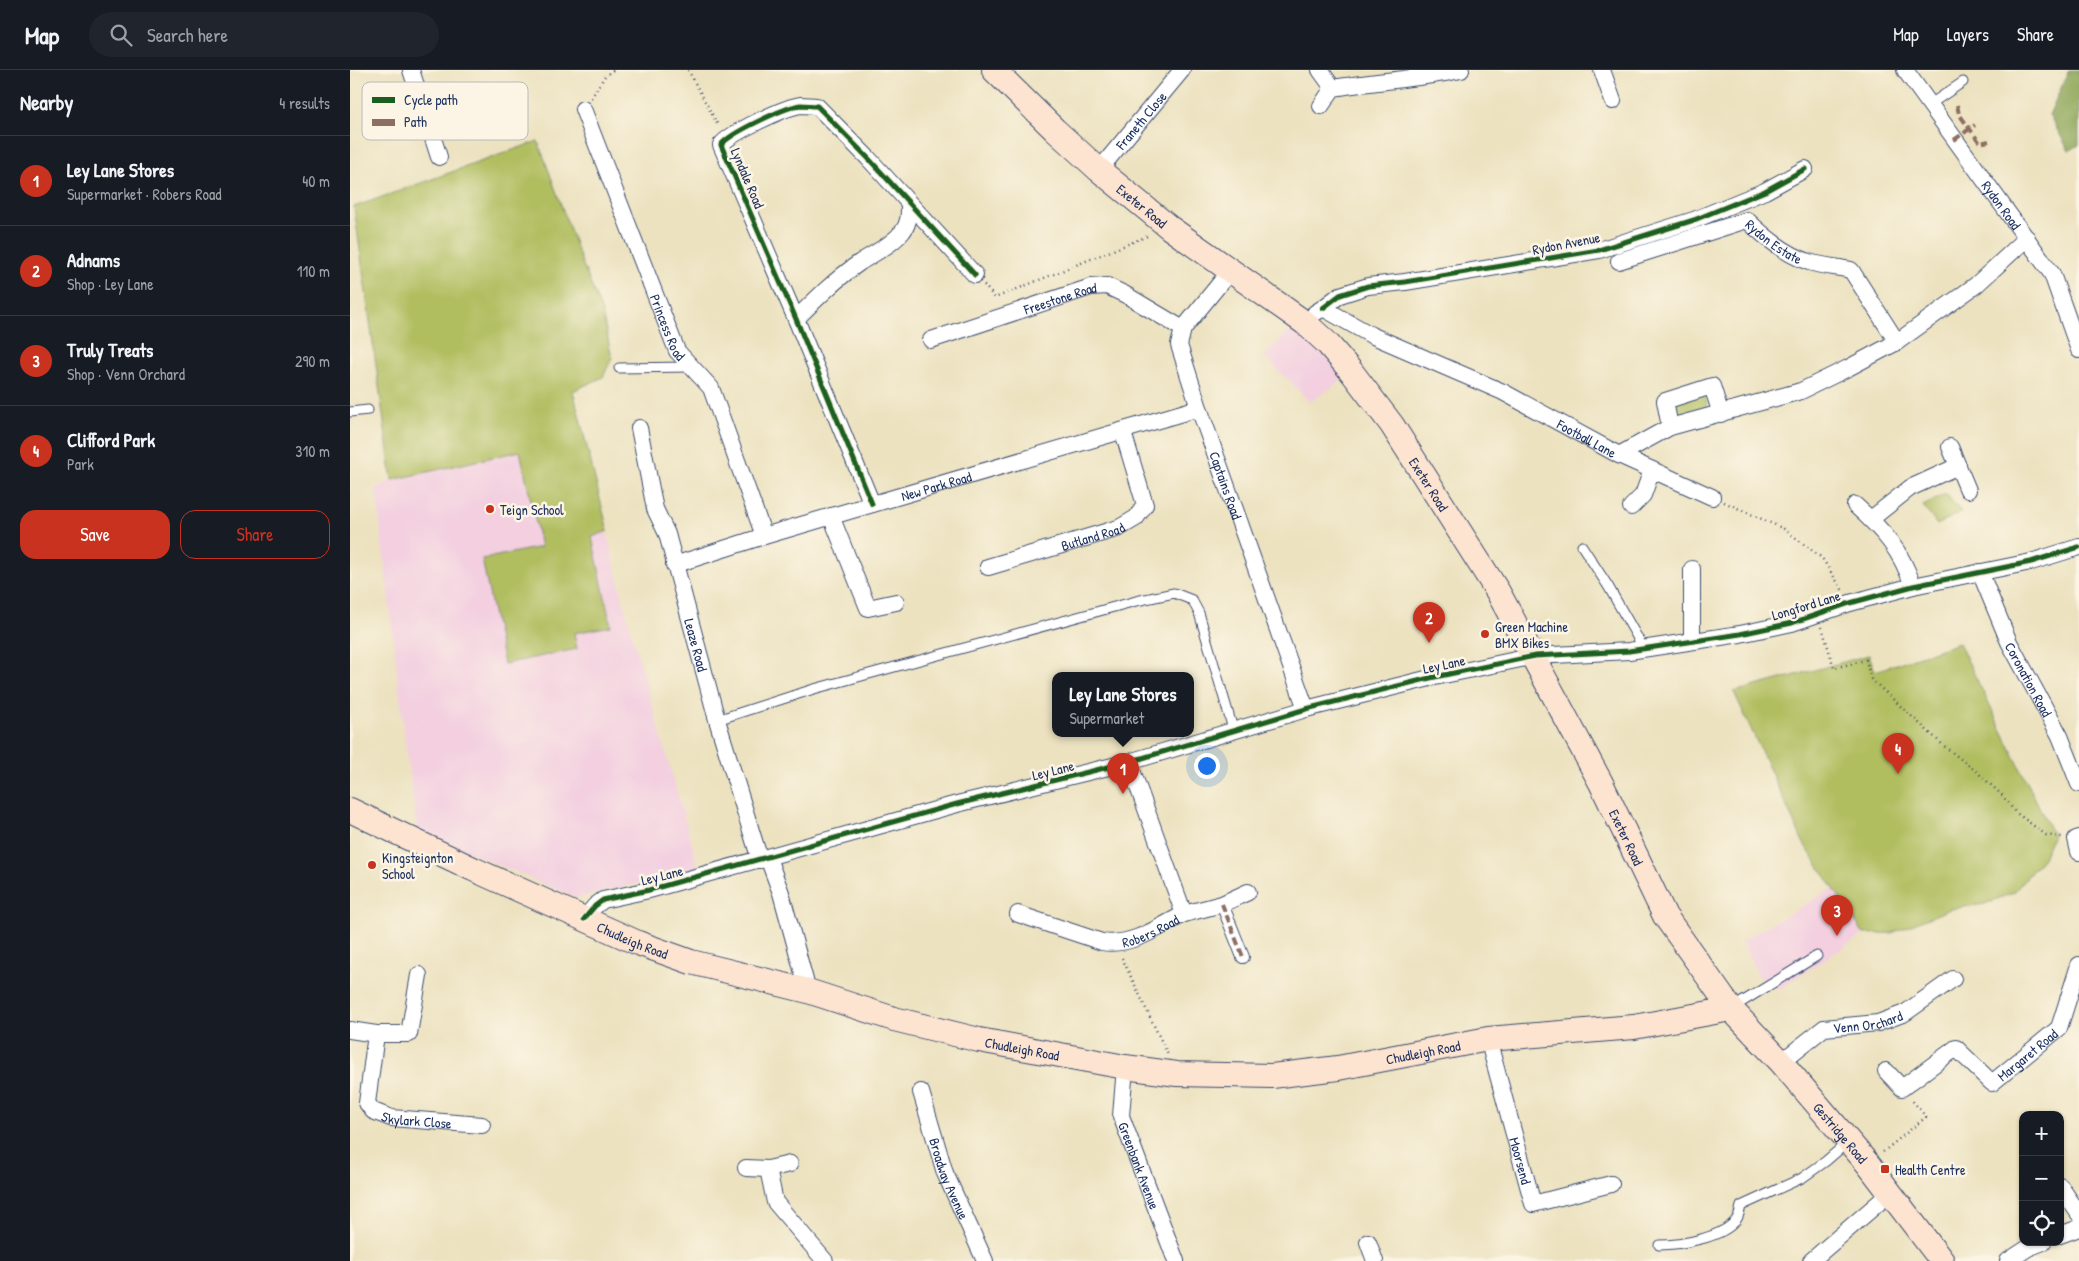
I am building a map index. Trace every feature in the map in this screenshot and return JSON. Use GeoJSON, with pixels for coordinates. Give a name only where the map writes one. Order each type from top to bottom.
{"type":"FeatureCollection","features":[{"type":"Feature","properties":{"kind":"main road","name":"Exeter Road"},"geometry":{"type":"LineString","coordinates":[[994,70],[1054,130],[1099,170],[1170,228],[1305,323],[1327,343],[1351,371],[1392,425],[1498,592],[1601,782],[1665,916],[1731,1009]]}},
{"type":"Feature","properties":{"kind":"main road","name":"Chudleigh Road"},"geometry":{"type":"LineString","coordinates":[[350,810],[584,919],[638,943],[691,962],[808,991],[894,1019],[970,1038],[1125,1067],[1177,1074],[1272,1076],[1306,1073],[1488,1039],[1634,1027],[1731,1009]]}},
{"type":"Feature","properties":{"kind":"main road","name":"Gestridge Road"},"geometry":{"type":"LineString","coordinates":[[1731,1009],[1781,1062],[1868,1164],[1942,1261]]}},
{"type":"Feature","properties":{"kind":"street"},"geometry":{"type":"LineString","coordinates":[[412,70],[416,82]]}},
{"type":"Feature","properties":{"kind":"street","name":"Franeth Close"},"geometry":{"type":"LineString","coordinates":[[1099,170],[1182,70]]}},
{"type":"Feature","properties":{"kind":"street"},"geometry":{"type":"LineString","coordinates":[[1320,70],[1333,88]]}},
{"type":"Feature","properties":{"kind":"street"},"geometry":{"type":"LineString","coordinates":[[1321,106],[1333,88],[1461,70]]}},
{"type":"Feature","properties":{"kind":"street"},"geometry":{"type":"LineString","coordinates":[[1602,70],[1613,100]]}},
{"type":"Feature","properties":{"kind":"street","name":"Rydon Road"},"geometry":{"type":"LineString","coordinates":[[1905,70],[2052,274],[2079,350]]}},
{"type":"Feature","properties":{"kind":"street","name":"Lyndale Road"},"geometry":{"type":"LineString","coordinates":[[872,504],[796,319],[721,146],[726,139],[768,117],[800,105],[817,106],[868,158],[909,206],[974,275]]}},
{"type":"Feature","properties":{"kind":"street","name":"Princess Road"},"geometry":{"type":"LineString","coordinates":[[583,109],[677,351],[711,388],[764,536]]}},
{"type":"Feature","properties":{"kind":"street"},"geometry":{"type":"LineString","coordinates":[[434,140],[439,157]]}},
{"type":"Feature","properties":{"kind":"street","name":"Rydon Avenue"},"geometry":{"type":"LineString","coordinates":[[1323,308],[1340,296],[1368,286],[1405,282],[1599,250],[1694,220],[1765,191],[1804,169]]}},
{"type":"Feature","properties":{"kind":"street"},"geometry":{"type":"LineString","coordinates":[[796,319],[827,288],[859,263],[887,245],[903,231],[909,220],[909,206]]}},
{"type":"Feature","properties":{"kind":"street","name":"Rydon Estate"},"geometry":{"type":"LineString","coordinates":[[1619,261],[1747,220],[1761,234],[1791,255],[1811,262],[1851,270],[1897,342]]}},
{"type":"Feature","properties":{"kind":"street"},"geometry":{"type":"LineString","coordinates":[[1619,455],[1670,427],[1801,391],[1897,342],[1976,285],[2027,238]]}},
{"type":"Feature","properties":{"kind":"street"},"geometry":{"type":"LineString","coordinates":[[1182,329],[1230,271]]}},
{"type":"Feature","properties":{"kind":"street","name":"Freestone Road"},"geometry":{"type":"LineString","coordinates":[[931,340],[1091,287],[1107,286],[1126,295],[1182,329]]}},
{"type":"Feature","properties":{"kind":"street"},"geometry":{"type":"LineString","coordinates":[[1305,323],[1323,308]]}},
{"type":"Feature","properties":{"kind":"street","name":"Football Lane"},"geometry":{"type":"LineString","coordinates":[[1323,308],[1371,335],[1503,392],[1619,455],[1712,497]]}},
{"type":"Feature","properties":{"kind":"street","name":"Captains Road"},"geometry":{"type":"LineString","coordinates":[[1182,329],[1179,345],[1306,709]]}},
{"type":"Feature","properties":{"kind":"street"},"geometry":{"type":"LineString","coordinates":[[1670,427],[1665,401],[1712,386],[1721,414]]}},
{"type":"Feature","properties":{"kind":"street","name":"New Park Road"},"geometry":{"type":"LineString","coordinates":[[674,565],[831,516],[1124,432],[1200,408]]}},
{"type":"Feature","properties":{"kind":"street","name":"Leaze Road"},"geometry":{"type":"LineString","coordinates":[[639,428],[655,508],[667,534],[717,720],[764,859],[780,893],[808,991]]}},
{"type":"Feature","properties":{"kind":"street","name":"Butland Road"},"geometry":{"type":"LineString","coordinates":[[988,567],[1119,528],[1136,518],[1144,505],[1124,432]]}},
{"type":"Feature","properties":{"kind":"street"},"geometry":{"type":"LineString","coordinates":[[1950,447],[1968,490]]}},
{"type":"Feature","properties":{"kind":"street"},"geometry":{"type":"LineString","coordinates":[[1871,519],[1910,488],[1958,466]]}},
{"type":"Feature","properties":{"kind":"street"},"geometry":{"type":"LineString","coordinates":[[1631,507],[1643,496],[1652,470]]}},
{"type":"Feature","properties":{"kind":"street"},"geometry":{"type":"LineString","coordinates":[[1855,505],[1896,546],[1913,586]]}},
{"type":"Feature","properties":{"kind":"street"},"geometry":{"type":"LineString","coordinates":[[831,516],[868,608],[896,602]]}},
{"type":"Feature","properties":{"kind":"street","name":"Longford Lane"},"geometry":{"type":"LineString","coordinates":[[1534,656],[1629,651],[1740,634],[1792,623],[1850,603],[1913,586],[2031,562],[2079,547]]}},
{"type":"Feature","properties":{"kind":"street"},"geometry":{"type":"LineString","coordinates":[[1692,569],[1692,641]]}},
{"type":"Feature","properties":{"kind":"street","name":"Coronation Road"},"geometry":{"type":"LineString","coordinates":[[1980,572],[2009,642],[2060,736],[2079,784]]}},
{"type":"Feature","properties":{"kind":"street","name":"Ley Lane"},"geometry":{"type":"LineString","coordinates":[[584,919],[603,900],[649,890],[764,859],[957,804],[1129,762],[1233,729],[1306,709],[1430,678],[1534,656]]}},
{"type":"Feature","properties":{"kind":"street","name":"Robers Road"},"geometry":{"type":"LineString","coordinates":[[1018,914],[1102,942],[1116,944],[1145,934],[1184,914],[1129,762]]}},
{"type":"Feature","properties":{"kind":"street"},"geometry":{"type":"LineString","coordinates":[[1184,914],[1222,904],[1248,892]]}},
{"type":"Feature","properties":{"kind":"street"},"geometry":{"type":"LineString","coordinates":[[1222,904],[1243,957]]}},
{"type":"Feature","properties":{"kind":"street","name":"Margaret Road"},"geometry":{"type":"LineString","coordinates":[[1902,1088],[1956,1048],[1992,1084],[2059,1028],[2079,965]]}},
{"type":"Feature","properties":{"kind":"street"},"geometry":{"type":"LineString","coordinates":[[350,1030],[376,1034],[408,1034],[419,975]]}},
{"type":"Feature","properties":{"kind":"street","name":"Venn Orchard"},"geometry":{"type":"LineString","coordinates":[[1781,1062],[1824,1028],[1878,1023],[1906,1013],[1954,980]]}},
{"type":"Feature","properties":{"kind":"street","name":"Skylark Close"},"geometry":{"type":"LineString","coordinates":[[376,1034],[367,1103],[373,1111],[391,1118],[482,1125]]}},
{"type":"Feature","properties":{"kind":"street","name":"Moorsend"},"geometry":{"type":"LineString","coordinates":[[1488,1039],[1533,1204],[1612,1184]]}},
{"type":"Feature","properties":{"kind":"street","name":"Greenbank Avenue"},"geometry":{"type":"LineString","coordinates":[[1125,1067],[1121,1116],[1176,1261]]}},
{"type":"Feature","properties":{"kind":"street"},"geometry":{"type":"LineString","coordinates":[[1886,1072],[1902,1088]]}},
{"type":"Feature","properties":{"kind":"street","name":"Broadway Avenue"},"geometry":{"type":"LineString","coordinates":[[921,1092],[945,1173],[985,1261]]}},
{"type":"Feature","properties":{"kind":"street"},"geometry":{"type":"LineString","coordinates":[[746,1168],[768,1169],[790,1164]]}},
{"type":"Feature","properties":{"kind":"street"},"geometry":{"type":"LineString","coordinates":[[768,1169],[775,1202],[825,1261]]}},
{"type":"Feature","properties":{"kind":"street"},"geometry":{"type":"LineString","coordinates":[[2064,1192],[2079,1214]]}},
{"type":"Feature","properties":{"kind":"street"},"geometry":{"type":"LineString","coordinates":[[1811,1261],[1890,1193]]}},
{"type":"Feature","properties":{"kind":"street"},"geometry":{"type":"LineString","coordinates":[[2064,1234],[2079,1228]]}},
{"type":"Feature","properties":{"kind":"street"},"geometry":{"type":"LineString","coordinates":[[1368,1242],[1375,1261]]}},
{"type":"Feature","properties":{"kind":"street"},"geometry":{"type":"LineString","coordinates":[[2008,1261],[2033,1246]]}},
{"type":"Feature","properties":{"kind":"lane"},"geometry":{"type":"LineString","coordinates":[[1929,105],[1963,82]]}},
{"type":"Feature","properties":{"kind":"lane"},"geometry":{"type":"LineString","coordinates":[[619,368],[691,367]]}},
{"type":"Feature","properties":{"kind":"lane"},"geometry":{"type":"LineString","coordinates":[[350,412],[368,410]]}},
{"type":"Feature","properties":{"kind":"lane"},"geometry":{"type":"LineString","coordinates":[[1582,546],[1644,648]]}},
{"type":"Feature","properties":{"kind":"lane"},"geometry":{"type":"LineString","coordinates":[[717,720],[814,689],[914,661],[1174,593],[1192,600],[1199,613],[1233,729]]}},
{"type":"Feature","properties":{"kind":"lane"},"geometry":{"type":"LineString","coordinates":[[1731,1009],[1817,956]]}},
{"type":"Feature","properties":{"kind":"lane"},"geometry":{"type":"LineString","coordinates":[[1659,1245],[1676,1245],[1704,1237],[1732,1225],[1738,1219],[1741,1206],[1802,1178],[1848,1142]]}},
{"type":"Feature","properties":{"kind":"path"},"geometry":{"type":"LineString","coordinates":[[583,109],[605,76],[613,70]]}},
{"type":"Feature","properties":{"kind":"path"},"geometry":{"type":"LineString","coordinates":[[688,70],[726,139]]}},
{"type":"Feature","properties":{"kind":"path"},"geometry":{"type":"LineString","coordinates":[[974,275],[995,298],[1170,228]]}},
{"type":"Feature","properties":{"kind":"path"},"geometry":{"type":"LineString","coordinates":[[1712,497],[1784,529],[1822,558],[1850,603]]}},
{"type":"Feature","properties":{"kind":"path"},"geometry":{"type":"LineString","coordinates":[[1819,614],[1834,668],[1866,660],[1871,679],[1944,746],[1976,771],[2003,796],[2015,812],[2046,834],[2078,843]]}},
{"type":"Feature","properties":{"kind":"path"},"geometry":{"type":"LineString","coordinates":[[1116,944],[1177,1074]]}},
{"type":"Feature","properties":{"kind":"path"},"geometry":{"type":"LineString","coordinates":[[1868,1164],[1926,1117],[1902,1088]]}},
{"type":"Feature","properties":{"kind":"shaded area","name":"Teign School"},"geometry":{"type":"Polygon","coordinates":[[[538,141],[602,312],[612,358],[603,377],[573,391],[629,624],[698,866],[681,873],[577,898],[417,830],[376,488],[392,480],[354,207],[538,141]]]}},
{"type":"Feature","properties":{"kind":"shaded area"},"geometry":{"type":"Polygon","coordinates":[[[1293,328],[1348,376],[1310,402],[1264,356],[1293,328]]]}},
{"type":"Feature","properties":{"kind":"shaded area"},"geometry":{"type":"Polygon","coordinates":[[[1834,888],[1864,934],[1779,989],[1759,977],[1741,941],[1834,888]]]}},
{"type":"Feature","properties":{"kind":"green space"},"geometry":{"type":"Polygon","coordinates":[[[2069,70],[2079,70],[2079,145],[2069,151],[2049,115],[2069,70]]]}},
{"type":"Feature","properties":{"kind":"green space"},"geometry":{"type":"Polygon","coordinates":[[[538,141],[602,312],[612,358],[603,377],[573,391],[608,531],[592,537],[611,626],[574,633],[577,649],[504,664],[482,559],[541,547],[520,451],[392,480],[354,207],[538,141]]]}},
{"type":"Feature","properties":{"kind":"green space"},"geometry":{"type":"Polygon","coordinates":[[[1704,393],[1708,408],[1677,416],[1673,401],[1704,393]]]}},
{"type":"Feature","properties":{"kind":"green space"},"geometry":{"type":"Polygon","coordinates":[[[1946,494],[1961,512],[1937,525],[1923,506],[1946,494]]]}},
{"type":"Feature","properties":{"kind":"green space"},"geometry":{"type":"Polygon","coordinates":[[[1959,643],[2053,835],[2043,858],[2014,892],[1985,904],[1950,909],[1892,933],[1864,934],[1804,844],[1734,692],[1869,655],[1875,671],[1959,643]]]}},
{"type":"Feature","properties":{"kind":"marked path"},"geometry":{"type":"LineString","coordinates":[[1957,105],[1959,114],[1980,143],[1989,141]]}},
{"type":"Feature","properties":{"kind":"marked path"},"geometry":{"type":"LineString","coordinates":[[1954,140],[1975,125]]}},
{"type":"Feature","properties":{"kind":"marked path"},"geometry":{"type":"LineString","coordinates":[[1222,904],[1243,957]]}},
{"type":"Feature","properties":{"kind":"cycle path"},"geometry":{"type":"LineString","coordinates":[[872,504],[796,319],[721,145],[735,134],[758,121],[783,110],[801,105],[817,106],[868,158],[975,275]]}},
{"type":"Feature","properties":{"kind":"cycle path"},"geometry":{"type":"LineString","coordinates":[[1323,308],[1340,295],[1368,286],[1405,282],[1599,250],[1694,220],[1765,191],[1805,169]]}},
{"type":"Feature","properties":{"kind":"cycle path"},"geometry":{"type":"LineString","coordinates":[[584,919],[603,900],[649,890],[957,804],[1129,762],[1306,709],[1430,678],[1535,656],[1629,651],[1740,634],[1792,623],[1850,603],[1913,586],[2031,562],[2079,547]]}},
{"type":"Feature","properties":{"kind":"place","name":"Teign School"},"geometry":{"type":"Point","coordinates":[490,509]}},
{"type":"Feature","properties":{"kind":"place","name":"Green Machine BMX Bikes"},"geometry":{"type":"Point","coordinates":[1485,634]}},
{"type":"Feature","properties":{"kind":"place","name":"Adnams"},"geometry":{"type":"Point","coordinates":[1429,643]}},
{"type":"Feature","properties":{"kind":"place","name":"Clifford Park"},"geometry":{"type":"Point","coordinates":[1898,774]}},
{"type":"Feature","properties":{"kind":"place","name":"Ley Lane Stores"},"geometry":{"type":"Point","coordinates":[1123,794]}},
{"type":"Feature","properties":{"kind":"place","name":"Kingsteignton School"},"geometry":{"type":"Point","coordinates":[372,865]}},
{"type":"Feature","properties":{"kind":"place","name":"Truly Treats"},"geometry":{"type":"Point","coordinates":[1837,936]}},
{"type":"Feature","properties":{"kind":"place","name":"Health Centre"},"geometry":{"type":"Point","coordinates":[1885,1169]}}]}
